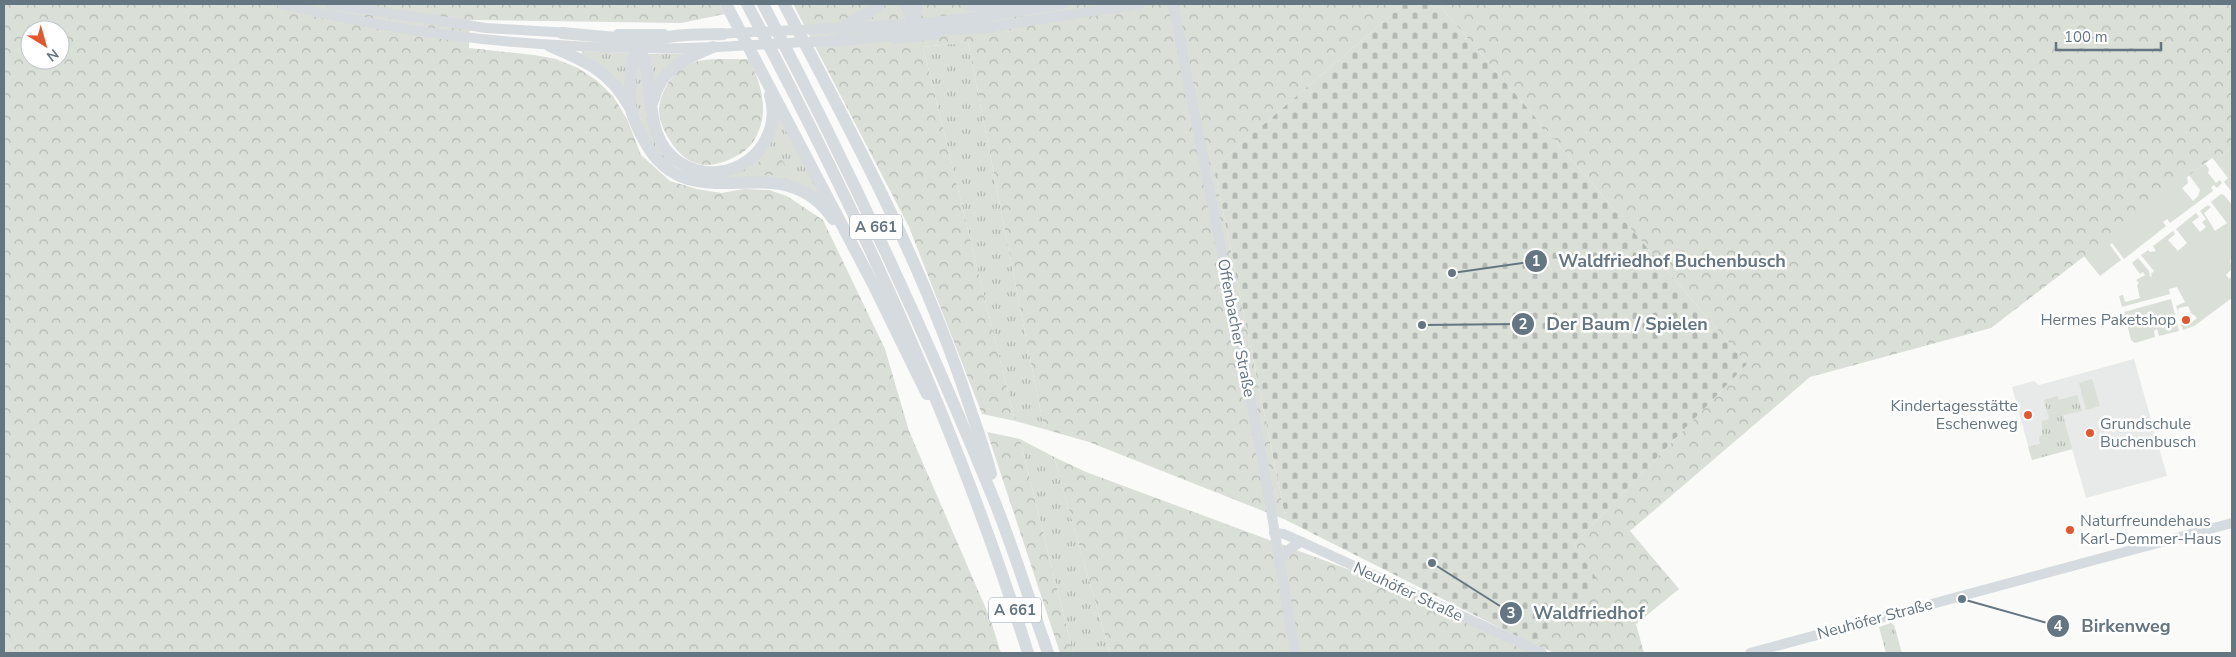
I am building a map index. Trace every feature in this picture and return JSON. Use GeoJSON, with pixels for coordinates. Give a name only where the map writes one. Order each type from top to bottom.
{"type":"FeatureCollection","features":[{"type":"Feature","properties":{"kind":"highway"},"geometry":{"type":"LineString","coordinates":[[726,4],[860,259],[944,429],[958,451]]}},
{"type":"Feature","properties":{"kind":"highway","name":"A 661"},"geometry":{"type":"LineString","coordinates":[[747,4],[829,161],[888,284],[958,451],[1002,567],[1028,653]]}},
{"type":"Feature","properties":{"kind":"highway","name":"A 661"},"geometry":{"type":"LineString","coordinates":[[763,4],[901,280],[995,502],[1048,653]]}},
{"type":"Feature","properties":{"kind":"highway"},"geometry":{"type":"LineString","coordinates":[[840,29],[867,14],[880,4]]}},
{"type":"Feature","properties":{"kind":"highway"},"geometry":{"type":"LineString","coordinates":[[906,4],[914,24],[928,31],[990,27]]}},
{"type":"Feature","properties":{"kind":"highway"},"geometry":{"type":"LineString","coordinates":[[828,41],[899,34],[909,31],[914,24],[917,4]]}},
{"type":"Feature","properties":{"kind":"highway"},"geometry":{"type":"LineString","coordinates":[[967,4],[1020,11]]}},
{"type":"Feature","properties":{"kind":"highway","name":"A 661"},"geometry":{"type":"LineString","coordinates":[[785,5],[876,179],[902,235],[953,356],[990,473],[995,502]]}},
{"type":"Feature","properties":{"kind":"highway"},"geometry":{"type":"LineString","coordinates":[[562,33],[627,39],[635,42],[639,47],[647,75],[656,131],[662,144],[675,160],[700,172],[715,173],[734,169],[758,153],[765,142],[771,127],[772,101],[758,65]]}},
{"type":"Feature","properties":{"kind":"highway"},"geometry":{"type":"LineString","coordinates":[[630,108],[632,73],[639,47],[652,39],[725,34]]}},
{"type":"Feature","properties":{"kind":"highway"},"geometry":{"type":"LineString","coordinates":[[550,46],[602,71],[614,83],[630,108],[647,146],[656,158],[671,171],[696,182],[782,183],[797,188],[812,197],[829,214],[860,259]]}},
{"type":"Feature","properties":{"kind":"highway"},"geometry":{"type":"LineString","coordinates":[[652,104],[658,88],[670,70],[682,61],[712,47]]}},
{"type":"Feature","properties":{"kind":"main road"},"geometry":{"type":"LineString","coordinates":[[282,4],[366,23],[409,30],[550,46],[639,47],[712,47],[889,40],[990,27],[1139,4]]}},
{"type":"Feature","properties":{"kind":"main road"},"geometry":{"type":"LineString","coordinates":[[330,4],[486,28],[562,33],[725,34],[914,24],[1063,4]]}},
{"type":"Feature","properties":{"kind":"main road","name":"Offenbacher Straße"},"geometry":{"type":"LineString","coordinates":[[1173,4],[1262,461],[1295,653]]}},
{"type":"Feature","properties":{"kind":"main road","name":"Neuhöfer Straße"},"geometry":{"type":"LineString","coordinates":[[1750,653],[2232,523]]}},
{"type":"Feature","properties":{"kind":"main road","name":"Neuhöfer Straße"},"geometry":{"type":"LineString","coordinates":[[1274,533],[1284,534],[1302,542],[1542,653]]}},
{"type":"Feature","properties":{"kind":"main road"},"geometry":{"type":"LineString","coordinates":[[1279,564],[1285,552],[1302,542]]}},
{"type":"Feature","properties":{"kind":"shaded area","name":"Grundschule Buchenbusch"},"geometry":{"type":"Polygon","coordinates":[[[2134,359],[2167,476],[2086,498],[2072,449],[2032,460],[2012,387],[2034,381],[2039,385],[2134,359]]]}},
{"type":"Feature","properties":{"kind":"green space"},"geometry":{"type":"Polygon","coordinates":[[[4,4],[719,4],[725,14],[681,23],[470,20],[469,48],[556,59],[578,68],[596,80],[613,96],[627,119],[641,155],[670,181],[697,189],[721,193],[744,189],[769,190],[787,196],[823,220],[885,349],[909,431],[990,618],[1001,653],[4,653],[4,4]]]}},
{"type":"Feature","properties":{"kind":"green space"},"geometry":{"type":"Polygon","coordinates":[[[793,4],[1404,4],[1214,167],[1286,520],[1089,442],[1044,429],[968,42],[923,47],[1015,421],[982,414],[909,227],[793,4]]]}},
{"type":"Feature","properties":{"kind":"green space"},"geometry":{"type":"Polygon","coordinates":[[[1404,4],[1438,4],[1747,364],[1574,544],[1598,581],[1534,645],[1286,520],[1214,167],[1404,4]]]}},
{"type":"Feature","properties":{"kind":"green space"},"geometry":{"type":"Polygon","coordinates":[[[1438,4],[2232,4],[2232,147],[2215,161],[2212,158],[1991,328],[1810,377],[1630,531],[1679,589],[1636,624],[1644,653],[1555,653],[1534,645],[1597,581],[1574,544],[1747,364],[1438,4]]]}},
{"type":"Feature","properties":{"kind":"green space"},"geometry":{"type":"Polygon","coordinates":[[[968,42],[1044,429],[1015,421],[923,47],[968,42]]]}},
{"type":"Feature","properties":{"kind":"green space"},"geometry":{"type":"Polygon","coordinates":[[[582,51],[629,53],[631,56],[627,93],[581,55],[582,51]]]}},
{"type":"Feature","properties":{"kind":"green space"},"geometry":{"type":"Polygon","coordinates":[[[686,53],[653,92],[647,54],[686,53]]]}},
{"type":"Feature","properties":{"kind":"green space"},"geometry":{"type":"Polygon","coordinates":[[[639,58],[651,123],[676,166],[745,169],[776,104],[825,203],[812,192],[719,180],[668,164],[651,145],[636,108],[635,82],[639,58]]]}},
{"type":"Feature","properties":{"kind":"green space"},"geometry":{"type":"Polygon","coordinates":[[[713,59],[749,59],[758,79],[763,100],[762,121],[759,132],[753,142],[737,156],[717,164],[700,164],[686,158],[674,147],[660,118],[660,103],[665,88],[679,70],[692,63],[713,59]]]}},
{"type":"Feature","properties":{"kind":"green space"},"geometry":{"type":"Polygon","coordinates":[[[2232,147],[2232,192],[2224,182],[2228,178],[2215,161],[2232,147]]]}},
{"type":"Feature","properties":{"kind":"green space"},"geometry":{"type":"Polygon","coordinates":[[[776,155],[782,159],[786,167],[783,171],[774,175],[764,175],[750,171],[751,166],[776,155]]]}},
{"type":"Feature","properties":{"kind":"green space"},"geometry":{"type":"Polygon","coordinates":[[[2205,164],[2209,169],[2208,173],[2216,183],[2220,180],[2222,183],[2217,188],[2214,185],[2211,187],[2213,191],[2170,223],[2167,219],[2163,222],[2166,226],[2124,259],[2112,243],[2110,245],[2121,260],[2100,276],[2084,256],[2187,177],[2188,183],[2182,188],[2193,201],[2198,196],[2200,190],[2189,175],[2205,164]]]}},
{"type":"Feature","properties":{"kind":"green space"},"geometry":{"type":"Polygon","coordinates":[[[2221,194],[2232,205],[2232,258],[2230,260],[2232,269],[2226,275],[2229,279],[2232,276],[2232,298],[2194,326],[2183,330],[2181,325],[2189,325],[2197,318],[2192,315],[2188,306],[2179,308],[2178,311],[2176,306],[2185,302],[2177,287],[2169,289],[2170,294],[2122,307],[2119,296],[2123,295],[2125,302],[2140,298],[2137,285],[2139,283],[2136,280],[2145,275],[2143,272],[2140,274],[2132,263],[2138,258],[2149,271],[2150,277],[2154,271],[2141,255],[2148,250],[2150,252],[2156,251],[2153,246],[2173,231],[2175,234],[2168,240],[2178,251],[2187,243],[2176,229],[2196,213],[2199,217],[2192,222],[2200,232],[2206,227],[2202,222],[2206,219],[2200,211],[2208,205],[2211,207],[2204,213],[2215,231],[2227,223],[2211,202],[2221,194]]]}},
{"type":"Feature","properties":{"kind":"green space"},"geometry":{"type":"Polygon","coordinates":[[[2171,299],[2179,331],[2159,336],[2157,329],[2154,331],[2155,337],[2135,343],[2131,340],[2124,312],[2171,299]]]}},
{"type":"Feature","properties":{"kind":"green space"},"geometry":{"type":"Polygon","coordinates":[[[2092,379],[2100,406],[2086,410],[2079,383],[2092,379]]]}},
{"type":"Feature","properties":{"kind":"green space"},"geometry":{"type":"Polygon","coordinates":[[[2077,395],[2082,411],[2063,415],[2072,449],[2032,460],[2028,447],[2040,444],[2039,437],[2042,435],[2042,421],[2049,419],[2044,400],[2057,396],[2059,400],[2077,395]]]}},
{"type":"Feature","properties":{"kind":"green space"},"geometry":{"type":"Polygon","coordinates":[[[987,432],[1020,439],[1073,653],[1060,653],[987,432]]]}},
{"type":"Feature","properties":{"kind":"green space"},"geometry":{"type":"Polygon","coordinates":[[[1020,439],[1054,457],[1110,653],[1073,653],[1020,439]]]}},
{"type":"Feature","properties":{"kind":"green space"},"geometry":{"type":"Polygon","coordinates":[[[1054,457],[1086,472],[1361,574],[1534,653],[1110,653],[1054,457]]]}},
{"type":"Feature","properties":{"kind":"green space"},"geometry":{"type":"Polygon","coordinates":[[[1891,623],[1894,625],[1902,653],[1886,653],[1879,627],[1891,623]]]}},
{"type":"Feature","properties":{"kind":"place","name":"Waldfriedhof Buchenbusch"},"geometry":{"type":"Point","coordinates":[1452,273]}},
{"type":"Feature","properties":{"kind":"place","name":"Hermes Paketshop"},"geometry":{"type":"Point","coordinates":[2186,320]}},
{"type":"Feature","properties":{"kind":"place","name":"Der Baum / Spielen"},"geometry":{"type":"Point","coordinates":[1422,325]}},
{"type":"Feature","properties":{"kind":"place","name":"Kindertagesstätte Eschenweg"},"geometry":{"type":"Point","coordinates":[2028,415]}},
{"type":"Feature","properties":{"kind":"place","name":"Grundschule Buchenbusch"},"geometry":{"type":"Point","coordinates":[2090,433]}},
{"type":"Feature","properties":{"kind":"place","name":"Naturfreundehaus Karl-Demmer-Haus"},"geometry":{"type":"Point","coordinates":[2070,530]}},
{"type":"Feature","properties":{"kind":"place","name":"Waldfriedhof"},"geometry":{"type":"Point","coordinates":[1432,563]}},
{"type":"Feature","properties":{"kind":"place","name":"Birkenweg"},"geometry":{"type":"Point","coordinates":[1962,599]}}]}
